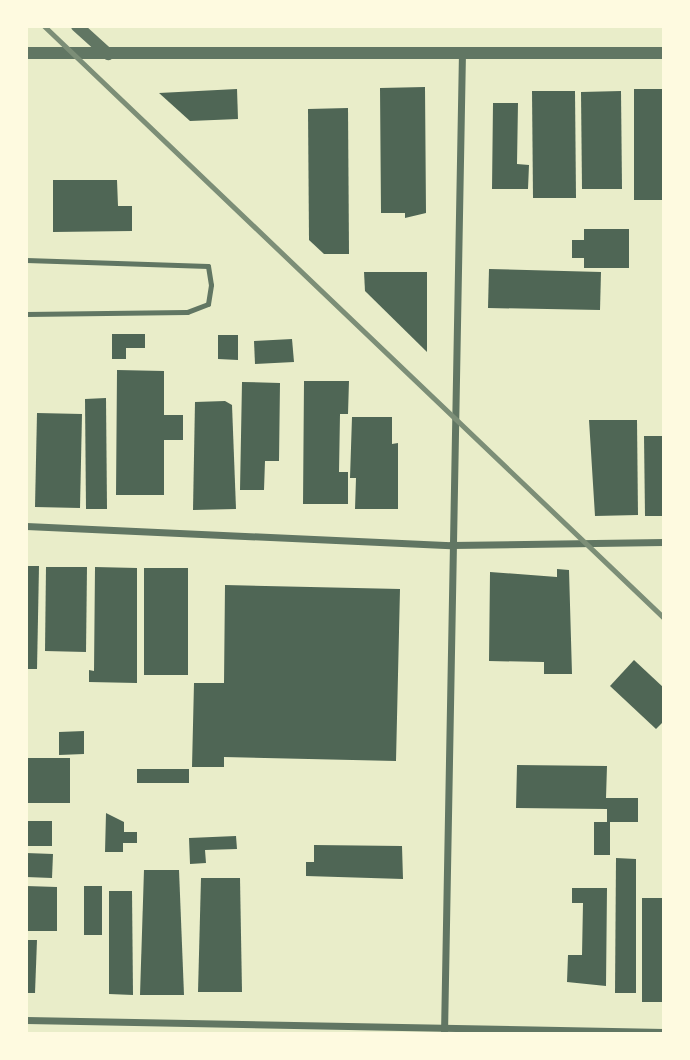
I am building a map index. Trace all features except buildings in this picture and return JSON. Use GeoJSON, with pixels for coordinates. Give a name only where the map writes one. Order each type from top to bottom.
{"type":"FeatureCollection","features":[{"type":"Feature","properties":{"kind":"street"},"geometry":{"type":"LineString","coordinates":[[77,26],[108,54]]}},
{"type":"Feature","properties":{"kind":"street"},"geometry":{"type":"LineString","coordinates":[[444,1031],[462,51]]}},
{"type":"Feature","properties":{"kind":"street"},"geometry":{"type":"LineString","coordinates":[[26,53],[664,53]]}},
{"type":"Feature","properties":{"kind":"street"},"geometry":{"type":"LineString","coordinates":[[26,526],[452,545],[664,542]]}},
{"type":"Feature","properties":{"kind":"street"},"geometry":{"type":"LineString","coordinates":[[26,1020],[444,1031],[664,1032]]}},
{"type":"Feature","properties":{"kind":"lane"},"geometry":{"type":"LineString","coordinates":[[26,260],[208,266],[211,285],[208,304],[187,312],[26,314]]}},
{"type":"Feature","properties":{"kind":"railway"},"geometry":{"type":"LineString","coordinates":[[44,26],[664,618]]}}]}
